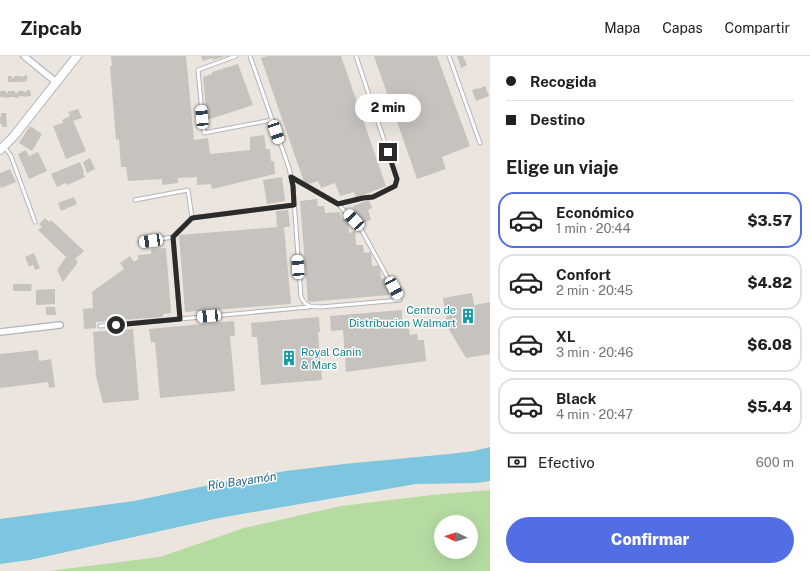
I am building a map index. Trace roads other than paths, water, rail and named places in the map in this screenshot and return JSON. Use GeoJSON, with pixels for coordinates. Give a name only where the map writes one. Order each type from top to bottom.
{"type":"FeatureCollection","features":[{"type":"Feature","properties":{"kind":"street"},"geometry":{"type":"LineString","coordinates":[[24,56],[56,82]]}},
{"type":"Feature","properties":{"kind":"street"},"geometry":{"type":"LineString","coordinates":[[2,148],[14,136],[78,56]]}},
{"type":"Feature","properties":{"kind":"street"},"geometry":{"type":"LineString","coordinates":[[0,332],[60,325]]}},
{"type":"Feature","properties":{"kind":"lane"},"geometry":{"type":"LineString","coordinates":[[236,56],[198,70],[204,133],[272,120]]}},
{"type":"Feature","properties":{"kind":"lane"},"geometry":{"type":"LineString","coordinates":[[250,56],[289,168],[293,186],[301,297],[303,303],[310,307]]}},
{"type":"Feature","properties":{"kind":"lane"},"geometry":{"type":"LineString","coordinates":[[338,204],[373,197],[395,186],[397,179],[356,56]]}},
{"type":"Feature","properties":{"kind":"lane"},"geometry":{"type":"LineString","coordinates":[[449,56],[480,143]]}},
{"type":"Feature","properties":{"kind":"lane"},"geometry":{"type":"LineString","coordinates":[[2,148],[11,156],[36,222]]}},
{"type":"Feature","properties":{"kind":"lane"},"geometry":{"type":"LineString","coordinates":[[100,326],[400,300],[362,229],[338,204],[291,177]]}},
{"type":"Feature","properties":{"kind":"lane"},"geometry":{"type":"LineString","coordinates":[[135,200],[188,190],[192,218]]}},
{"type":"Feature","properties":{"kind":"lane"},"geometry":{"type":"LineString","coordinates":[[140,242],[173,237],[192,218],[294,205]]}},
{"type":"Feature","properties":{"kind":"lane"},"geometry":{"type":"LineString","coordinates":[[173,237],[180,319]]}},
{"type":"Feature","properties":{"kind":"water","name":"Río Bayamón"},"geometry":{"type":"Polygon","coordinates":[[[490,447],[490,481],[476,483],[416,484],[219,518],[30,560],[0,564],[0,519],[134,501],[244,478],[286,471],[449,454],[474,451],[490,447]]]}},
{"type":"Feature","properties":{"kind":"place","name":"Centro de Distribucion Walmart"},"geometry":{"type":"Point","coordinates":[468,316]}},
{"type":"Feature","properties":{"kind":"place","name":"Royal Canin & Mars"},"geometry":{"type":"Point","coordinates":[289,358]}}]}
